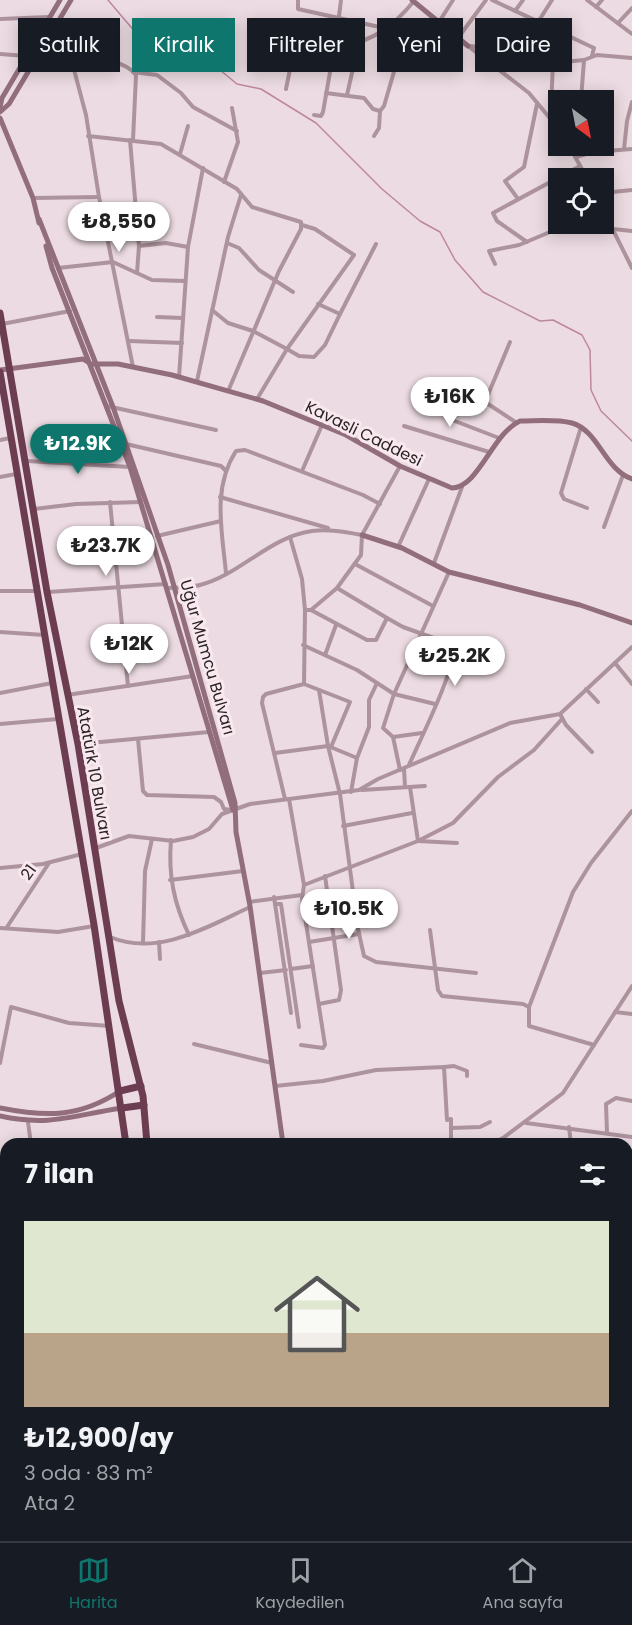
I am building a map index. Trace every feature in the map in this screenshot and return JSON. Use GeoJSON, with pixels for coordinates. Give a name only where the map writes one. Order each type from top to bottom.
{"type":"FeatureCollection","features":[{"type":"Feature","properties":{"kind":"highway","name":"Atatürk 10 Bulvarı"},"geometry":{"type":"LineString","coordinates":[[0,313],[27,461],[47,592],[78,744],[108,937],[125,1024],[141,1086],[147,1138]]}},
{"type":"Feature","properties":{"kind":"highway","name":"Atatürk 10 Bulvarı"},"geometry":{"type":"LineString","coordinates":[[0,371],[94,926],[125,1138]]}},
{"type":"Feature","properties":{"kind":"highway"},"geometry":{"type":"LineString","coordinates":[[120,1090],[141,1086]]}},
{"type":"Feature","properties":{"kind":"highway"},"geometry":{"type":"LineString","coordinates":[[122,1108],[144,1105]]}},
{"type":"Feature","properties":{"kind":"street"},"geometry":{"type":"LineString","coordinates":[[0,19],[50,17],[60,0]]}},
{"type":"Feature","properties":{"kind":"street"},"geometry":{"type":"LineString","coordinates":[[60,18],[71,0]]}},
{"type":"Feature","properties":{"kind":"street"},"geometry":{"type":"LineString","coordinates":[[298,0],[298,9],[339,18],[341,0]]}},
{"type":"Feature","properties":{"kind":"street"},"geometry":{"type":"LineString","coordinates":[[442,18],[453,0]]}},
{"type":"Feature","properties":{"kind":"street"},"geometry":{"type":"LineString","coordinates":[[463,31],[486,0]]}},
{"type":"Feature","properties":{"kind":"street"},"geometry":{"type":"LineString","coordinates":[[492,0],[528,18]]}},
{"type":"Feature","properties":{"kind":"street"},"geometry":{"type":"LineString","coordinates":[[515,11],[523,0]]}},
{"type":"Feature","properties":{"kind":"street"},"geometry":{"type":"LineString","coordinates":[[541,18],[552,0]]}},
{"type":"Feature","properties":{"kind":"street"},"geometry":{"type":"LineString","coordinates":[[587,0],[632,34]]}},
{"type":"Feature","properties":{"kind":"street"},"geometry":{"type":"LineString","coordinates":[[596,7],[602,0]]}},
{"type":"Feature","properties":{"kind":"street"},"geometry":{"type":"LineString","coordinates":[[399,18],[413,1],[433,18]]}},
{"type":"Feature","properties":{"kind":"street"},"geometry":{"type":"LineString","coordinates":[[618,23],[632,8]]}},
{"type":"Feature","properties":{"kind":"street"},"geometry":{"type":"LineString","coordinates":[[572,38],[594,48],[592,57]]}},
{"type":"Feature","properties":{"kind":"street"},"geometry":{"type":"LineString","coordinates":[[463,42],[538,103],[548,115]]}},
{"type":"Feature","properties":{"kind":"street"},"geometry":{"type":"LineString","coordinates":[[468,46],[475,47]]}},
{"type":"Feature","properties":{"kind":"street"},"geometry":{"type":"LineString","coordinates":[[0,54],[18,55]]}},
{"type":"Feature","properties":{"kind":"street"},"geometry":{"type":"LineString","coordinates":[[552,90],[553,63],[584,60],[597,55],[632,58]]}},
{"type":"Feature","properties":{"kind":"street"},"geometry":{"type":"LineString","coordinates":[[582,90],[584,60]]}},
{"type":"Feature","properties":{"kind":"street"},"geometry":{"type":"LineString","coordinates":[[0,107],[19,72]]}},
{"type":"Feature","properties":{"kind":"street"},"geometry":{"type":"LineString","coordinates":[[0,112],[9,104],[28,72]]}},
{"type":"Feature","properties":{"kind":"street"},"geometry":{"type":"LineString","coordinates":[[73,72],[86,115],[99,196],[133,367]]}},
{"type":"Feature","properties":{"kind":"street"},"geometry":{"type":"LineString","coordinates":[[133,72],[157,75],[182,93],[193,107],[237,131]]}},
{"type":"Feature","properties":{"kind":"street"},"geometry":{"type":"LineString","coordinates":[[133,72],[136,75],[132,140],[139,246],[137,273]]}},
{"type":"Feature","properties":{"kind":"street"},"geometry":{"type":"LineString","coordinates":[[286,89],[289,72]]}},
{"type":"Feature","properties":{"kind":"street"},"geometry":{"type":"LineString","coordinates":[[314,115],[321,116],[323,112],[330,72]]}},
{"type":"Feature","properties":{"kind":"street"},"geometry":{"type":"LineString","coordinates":[[347,95],[352,72]]}},
{"type":"Feature","properties":{"kind":"street"},"geometry":{"type":"LineString","coordinates":[[374,136],[379,128],[380,111],[384,106],[394,72]]}},
{"type":"Feature","properties":{"kind":"street"},"geometry":{"type":"LineString","coordinates":[[326,93],[364,98],[373,109],[380,111]]}},
{"type":"Feature","properties":{"kind":"street"},"geometry":{"type":"LineString","coordinates":[[624,149],[632,102]]}},
{"type":"Feature","properties":{"kind":"street"},"geometry":{"type":"LineString","coordinates":[[518,199],[505,181],[524,167],[538,103]]}},
{"type":"Feature","properties":{"kind":"street"},"geometry":{"type":"LineString","coordinates":[[224,182],[238,142],[232,108]]}},
{"type":"Feature","properties":{"kind":"street"},"geometry":{"type":"LineString","coordinates":[[543,109],[548,108]]}},
{"type":"Feature","properties":{"kind":"street","name":"Uğur Mumcu Bulvarı"},"geometry":{"type":"LineString","coordinates":[[0,118],[33,198],[55,268],[94,364]]}},
{"type":"Feature","properties":{"kind":"street"},"geometry":{"type":"LineString","coordinates":[[180,154],[188,126]]}},
{"type":"Feature","properties":{"kind":"street"},"geometry":{"type":"LineString","coordinates":[[88,136],[161,144],[224,182],[241,194],[252,207],[298,220],[302,225],[350,249],[354,255],[287,349],[257,399]]}},
{"type":"Feature","properties":{"kind":"street"},"geometry":{"type":"LineString","coordinates":[[527,242],[497,221],[493,213],[580,166],[576,157],[632,149]]}},
{"type":"Feature","properties":{"kind":"street"},"geometry":{"type":"LineString","coordinates":[[179,377],[188,247],[202,168]]}},
{"type":"Feature","properties":{"kind":"street"},"geometry":{"type":"LineString","coordinates":[[614,192],[632,190]]}},
{"type":"Feature","properties":{"kind":"street"},"geometry":{"type":"LineString","coordinates":[[198,381],[227,243],[241,194]]}},
{"type":"Feature","properties":{"kind":"street"},"geometry":{"type":"LineString","coordinates":[[33,198],[99,196]]}},
{"type":"Feature","properties":{"kind":"street"},"geometry":{"type":"LineString","coordinates":[[229,389],[302,225]]}},
{"type":"Feature","properties":{"kind":"street"},"geometry":{"type":"LineString","coordinates":[[614,229],[632,231]]}},
{"type":"Feature","properties":{"kind":"street"},"geometry":{"type":"LineString","coordinates":[[614,231],[632,268]]}},
{"type":"Feature","properties":{"kind":"street"},"geometry":{"type":"LineString","coordinates":[[495,264],[489,251],[527,242],[548,233]]}},
{"type":"Feature","properties":{"kind":"street"},"geometry":{"type":"LineString","coordinates":[[139,246],[166,243],[188,247]]}},
{"type":"Feature","properties":{"kind":"street"},"geometry":{"type":"LineString","coordinates":[[227,243],[239,248],[259,270],[293,292]]}},
{"type":"Feature","properties":{"kind":"street"},"geometry":{"type":"LineString","coordinates":[[212,310],[228,323],[253,331],[299,356],[314,357],[325,345],[376,244]]}},
{"type":"Feature","properties":{"kind":"street"},"geometry":{"type":"LineString","coordinates":[[55,268],[113,262],[152,280],[185,281]]}},
{"type":"Feature","properties":{"kind":"street","name":"Uğur Mumcu Bulvarı"},"geometry":{"type":"LineString","coordinates":[[55,268],[110,407],[154,537],[233,810],[250,904],[282,1138]]}},
{"type":"Feature","properties":{"kind":"street"},"geometry":{"type":"LineString","coordinates":[[318,304],[340,314]]}},
{"type":"Feature","properties":{"kind":"street"},"geometry":{"type":"LineString","coordinates":[[2,324],[71,310]]}},
{"type":"Feature","properties":{"kind":"street"},"geometry":{"type":"LineString","coordinates":[[157,317],[183,318]]}},
{"type":"Feature","properties":{"kind":"street"},"geometry":{"type":"LineString","coordinates":[[129,341],[182,343]]}},
{"type":"Feature","properties":{"kind":"street"},"geometry":{"type":"LineString","coordinates":[[510,342],[485,402],[517,423],[570,423],[581,427],[612,466],[632,479]]}},
{"type":"Feature","properties":{"kind":"street","name":"Kavasli Caddesi"},"geometry":{"type":"LineString","coordinates":[[0,371],[80,359],[94,364],[133,367],[198,381],[229,389],[322,425],[346,435],[400,466],[429,479],[452,488],[462,487]]}},
{"type":"Feature","properties":{"kind":"street"},"geometry":{"type":"LineString","coordinates":[[110,407],[216,430]]}},
{"type":"Feature","properties":{"kind":"street"},"geometry":{"type":"LineString","coordinates":[[447,418],[499,438]]}},
{"type":"Feature","properties":{"kind":"street"},"geometry":{"type":"LineString","coordinates":[[434,563],[462,487],[468,483],[499,438],[517,423]]}},
{"type":"Feature","properties":{"kind":"street"},"geometry":{"type":"LineString","coordinates":[[302,471],[322,425]]}},
{"type":"Feature","properties":{"kind":"street"},"geometry":{"type":"LineString","coordinates":[[404,426],[489,452]]}},
{"type":"Feature","properties":{"kind":"street"},"geometry":{"type":"LineString","coordinates":[[581,427],[561,493],[564,500],[587,508]]}},
{"type":"Feature","properties":{"kind":"street"},"geometry":{"type":"LineString","coordinates":[[0,440],[11,438]]}},
{"type":"Feature","properties":{"kind":"street"},"geometry":{"type":"LineString","coordinates":[[123,443],[221,466],[226,471]]}},
{"type":"Feature","properties":{"kind":"street","name":"Uğur Mumcu Bulvarı"},"geometry":{"type":"LineString","coordinates":[[123,443],[141,502],[175,587],[235,803],[233,810]]}},
{"type":"Feature","properties":{"kind":"street"},"geometry":{"type":"LineString","coordinates":[[226,573],[220,497],[226,471],[232,457],[240,450],[302,471],[380,504]]}},
{"type":"Feature","properties":{"kind":"street"},"geometry":{"type":"LineString","coordinates":[[27,461],[130,467]]}},
{"type":"Feature","properties":{"kind":"street"},"geometry":{"type":"LineString","coordinates":[[311,610],[337,588],[355,564],[363,550],[362,535],[400,466]]}},
{"type":"Feature","properties":{"kind":"street"},"geometry":{"type":"LineString","coordinates":[[0,477],[17,474]]}},
{"type":"Feature","properties":{"kind":"street"},"geometry":{"type":"LineString","coordinates":[[604,527],[623,475]]}},
{"type":"Feature","properties":{"kind":"street"},"geometry":{"type":"LineString","coordinates":[[398,547],[429,479]]}},
{"type":"Feature","properties":{"kind":"street"},"geometry":{"type":"LineString","coordinates":[[220,497],[334,530],[362,535],[398,547],[449,572],[580,605],[632,623]]}},
{"type":"Feature","properties":{"kind":"street"},"geometry":{"type":"LineString","coordinates":[[110,502],[128,686]]}},
{"type":"Feature","properties":{"kind":"street"},"geometry":{"type":"LineString","coordinates":[[34,509],[110,502],[141,502]]}},
{"type":"Feature","properties":{"kind":"street"},"geometry":{"type":"LineString","coordinates":[[154,537],[221,521]]}},
{"type":"Feature","properties":{"kind":"street"},"geometry":{"type":"LineString","coordinates":[[47,592],[120,586],[200,586],[290,537],[310,531],[334,530]]}},
{"type":"Feature","properties":{"kind":"street"},"geometry":{"type":"LineString","coordinates":[[290,537],[302,579],[305,610],[304,684]]}},
{"type":"Feature","properties":{"kind":"street"},"geometry":{"type":"LineString","coordinates":[[355,564],[433,606]]}},
{"type":"Feature","properties":{"kind":"street"},"geometry":{"type":"LineString","coordinates":[[418,841],[407,787],[393,737],[383,728],[394,694],[449,572]]}},
{"type":"Feature","properties":{"kind":"street"},"geometry":{"type":"LineString","coordinates":[[337,588],[387,618],[453,645],[454,649],[442,693],[408,766]]}},
{"type":"Feature","properties":{"kind":"street"},"geometry":{"type":"LineString","coordinates":[[0,591],[37,591]]}},
{"type":"Feature","properties":{"kind":"street"},"geometry":{"type":"LineString","coordinates":[[305,610],[311,610],[336,626],[373,641],[387,618]]}},
{"type":"Feature","properties":{"kind":"street"},"geometry":{"type":"LineString","coordinates":[[325,655],[336,626]]}},
{"type":"Feature","properties":{"kind":"street"},"geometry":{"type":"LineString","coordinates":[[0,632],[45,634]]}},
{"type":"Feature","properties":{"kind":"street"},"geometry":{"type":"LineString","coordinates":[[303,645],[394,694],[435,704]]}},
{"type":"Feature","properties":{"kind":"street"},"geometry":{"type":"LineString","coordinates":[[359,790],[408,766],[510,723],[560,714],[632,647]]}},
{"type":"Feature","properties":{"kind":"street"},"geometry":{"type":"LineString","coordinates":[[615,663],[632,684]]}},
{"type":"Feature","properties":{"kind":"street"},"geometry":{"type":"LineString","coordinates":[[68,695],[193,676]]}},
{"type":"Feature","properties":{"kind":"street"},"geometry":{"type":"LineString","coordinates":[[0,693],[52,683]]}},
{"type":"Feature","properties":{"kind":"street"},"geometry":{"type":"LineString","coordinates":[[351,792],[357,758],[367,737],[369,700],[377,683]]}},
{"type":"Feature","properties":{"kind":"street"},"geometry":{"type":"LineString","coordinates":[[301,1046],[323,1048],[325,1045],[302,895],[304,885],[263,697],[304,684],[350,702],[351,705],[330,747]]}},
{"type":"Feature","properties":{"kind":"street"},"geometry":{"type":"LineString","coordinates":[[586,689],[598,702]]}},
{"type":"Feature","properties":{"kind":"street"},"geometry":{"type":"LineString","coordinates":[[319,690],[340,794],[349,867],[364,955],[368,960],[435,970],[476,973]]}},
{"type":"Feature","properties":{"kind":"street"},"geometry":{"type":"LineString","coordinates":[[560,714],[592,752]]}},
{"type":"Feature","properties":{"kind":"street"},"geometry":{"type":"LineString","coordinates":[[0,724],[59,719]]}},
{"type":"Feature","properties":{"kind":"street"},"geometry":{"type":"LineString","coordinates":[[304,885],[418,841],[459,819],[498,777],[534,750],[562,719]]}},
{"type":"Feature","properties":{"kind":"street"},"geometry":{"type":"LineString","coordinates":[[78,744],[209,732]]}},
{"type":"Feature","properties":{"kind":"street"},"geometry":{"type":"LineString","coordinates":[[393,737],[422,733]]}},
{"type":"Feature","properties":{"kind":"street"},"geometry":{"type":"LineString","coordinates":[[138,739],[143,791],[147,795],[214,797],[225,809],[233,810]]}},
{"type":"Feature","properties":{"kind":"street"},"geometry":{"type":"LineString","coordinates":[[275,753],[330,747],[357,758]]}},
{"type":"Feature","properties":{"kind":"street"},"geometry":{"type":"LineString","coordinates":[[94,849],[129,836],[171,840],[201,833],[222,814],[250,804],[359,790],[425,786]]}},
{"type":"Feature","properties":{"kind":"street"},"geometry":{"type":"LineString","coordinates":[[594,1045],[529,1026],[529,1007],[573,892],[591,863],[632,811]]}},
{"type":"Feature","properties":{"kind":"street"},"geometry":{"type":"LineString","coordinates":[[343,826],[412,813]]}},
{"type":"Feature","properties":{"kind":"street"},"geometry":{"type":"LineString","coordinates":[[143,943],[146,872],[152,839]]}},
{"type":"Feature","properties":{"kind":"street"},"geometry":{"type":"LineString","coordinates":[[171,840],[170,880],[177,908],[189,934]]}},
{"type":"Feature","properties":{"kind":"street"},"geometry":{"type":"LineString","coordinates":[[418,841],[457,843]]}},
{"type":"Feature","properties":{"kind":"street"},"geometry":{"type":"LineString","coordinates":[[0,868],[50,862],[82,854]]}},
{"type":"Feature","properties":{"kind":"street","name":"21"},"geometry":{"type":"LineString","coordinates":[[7,927],[19,905],[50,862]]}},
{"type":"Feature","properties":{"kind":"street"},"geometry":{"type":"LineString","coordinates":[[170,880],[243,871]]}},
{"type":"Feature","properties":{"kind":"street"},"geometry":{"type":"LineString","coordinates":[[319,1004],[339,1000],[342,990],[325,876]]}},
{"type":"Feature","properties":{"kind":"street"},"geometry":{"type":"LineString","coordinates":[[108,937],[123,943],[159,942],[189,934],[250,904],[274,897],[302,895]]}},
{"type":"Feature","properties":{"kind":"street"},"geometry":{"type":"LineString","coordinates":[[274,897],[299,1027]]}},
{"type":"Feature","properties":{"kind":"street"},"geometry":{"type":"LineString","coordinates":[[0,928],[58,932],[94,926]]}},
{"type":"Feature","properties":{"kind":"street"},"geometry":{"type":"LineString","coordinates":[[430,930],[435,970],[442,996],[523,1004],[529,1007]]}},
{"type":"Feature","properties":{"kind":"street"},"geometry":{"type":"LineString","coordinates":[[309,942],[359,934]]}},
{"type":"Feature","properties":{"kind":"street"},"geometry":{"type":"LineString","coordinates":[[159,942],[160,959]]}},
{"type":"Feature","properties":{"kind":"street"},"geometry":{"type":"LineString","coordinates":[[260,974],[313,966]]}},
{"type":"Feature","properties":{"kind":"street"},"geometry":{"type":"LineString","coordinates":[[288,970],[291,1013]]}},
{"type":"Feature","properties":{"kind":"street"},"geometry":{"type":"LineString","coordinates":[[503,1138],[564,1093],[632,986]]}},
{"type":"Feature","properties":{"kind":"street"},"geometry":{"type":"LineString","coordinates":[[0,1063],[10,1007],[69,1023],[110,1026]]}},
{"type":"Feature","properties":{"kind":"street"},"geometry":{"type":"LineString","coordinates":[[615,1012],[632,1014]]}},
{"type":"Feature","properties":{"kind":"street"},"geometry":{"type":"LineString","coordinates":[[194,1044],[272,1063]]}},
{"type":"Feature","properties":{"kind":"street"},"geometry":{"type":"LineString","coordinates":[[275,1086],[323,1081],[376,1070],[444,1067],[463,1069],[467,1071],[467,1076]]}},
{"type":"Feature","properties":{"kind":"street"},"geometry":{"type":"LineString","coordinates":[[444,1067],[444,1103],[451,1128],[451,1138]]}},
{"type":"Feature","properties":{"kind":"street"},"geometry":{"type":"LineString","coordinates":[[0,1108],[53,1115],[98,1105],[120,1090]]}},
{"type":"Feature","properties":{"kind":"street"},"geometry":{"type":"LineString","coordinates":[[607,1133],[606,1104],[616,1098],[632,1101]]}},
{"type":"Feature","properties":{"kind":"street"},"geometry":{"type":"LineString","coordinates":[[0,1116],[28,1122],[82,1117],[122,1108]]}},
{"type":"Feature","properties":{"kind":"street"},"geometry":{"type":"LineString","coordinates":[[28,1122],[30,1138]]}},
{"type":"Feature","properties":{"kind":"street"},"geometry":{"type":"LineString","coordinates":[[451,1128],[480,1127],[490,1122]]}},
{"type":"Feature","properties":{"kind":"street"},"geometry":{"type":"LineString","coordinates":[[525,1123],[632,1137]]}},
{"type":"Feature","properties":{"kind":"street"},"geometry":{"type":"LineString","coordinates":[[569,1127],[570,1138]]}},
{"type":"Feature","properties":{"kind":"waterway"},"geometry":{"type":"LineString","coordinates":[[108,0],[136,33],[170,30],[197,38],[220,70],[237,84],[261,89],[316,123],[382,189],[420,221],[440,232],[455,260],[483,292],[540,321],[553,320],[582,335],[590,350],[591,390],[601,411],[632,441]]}}]}
